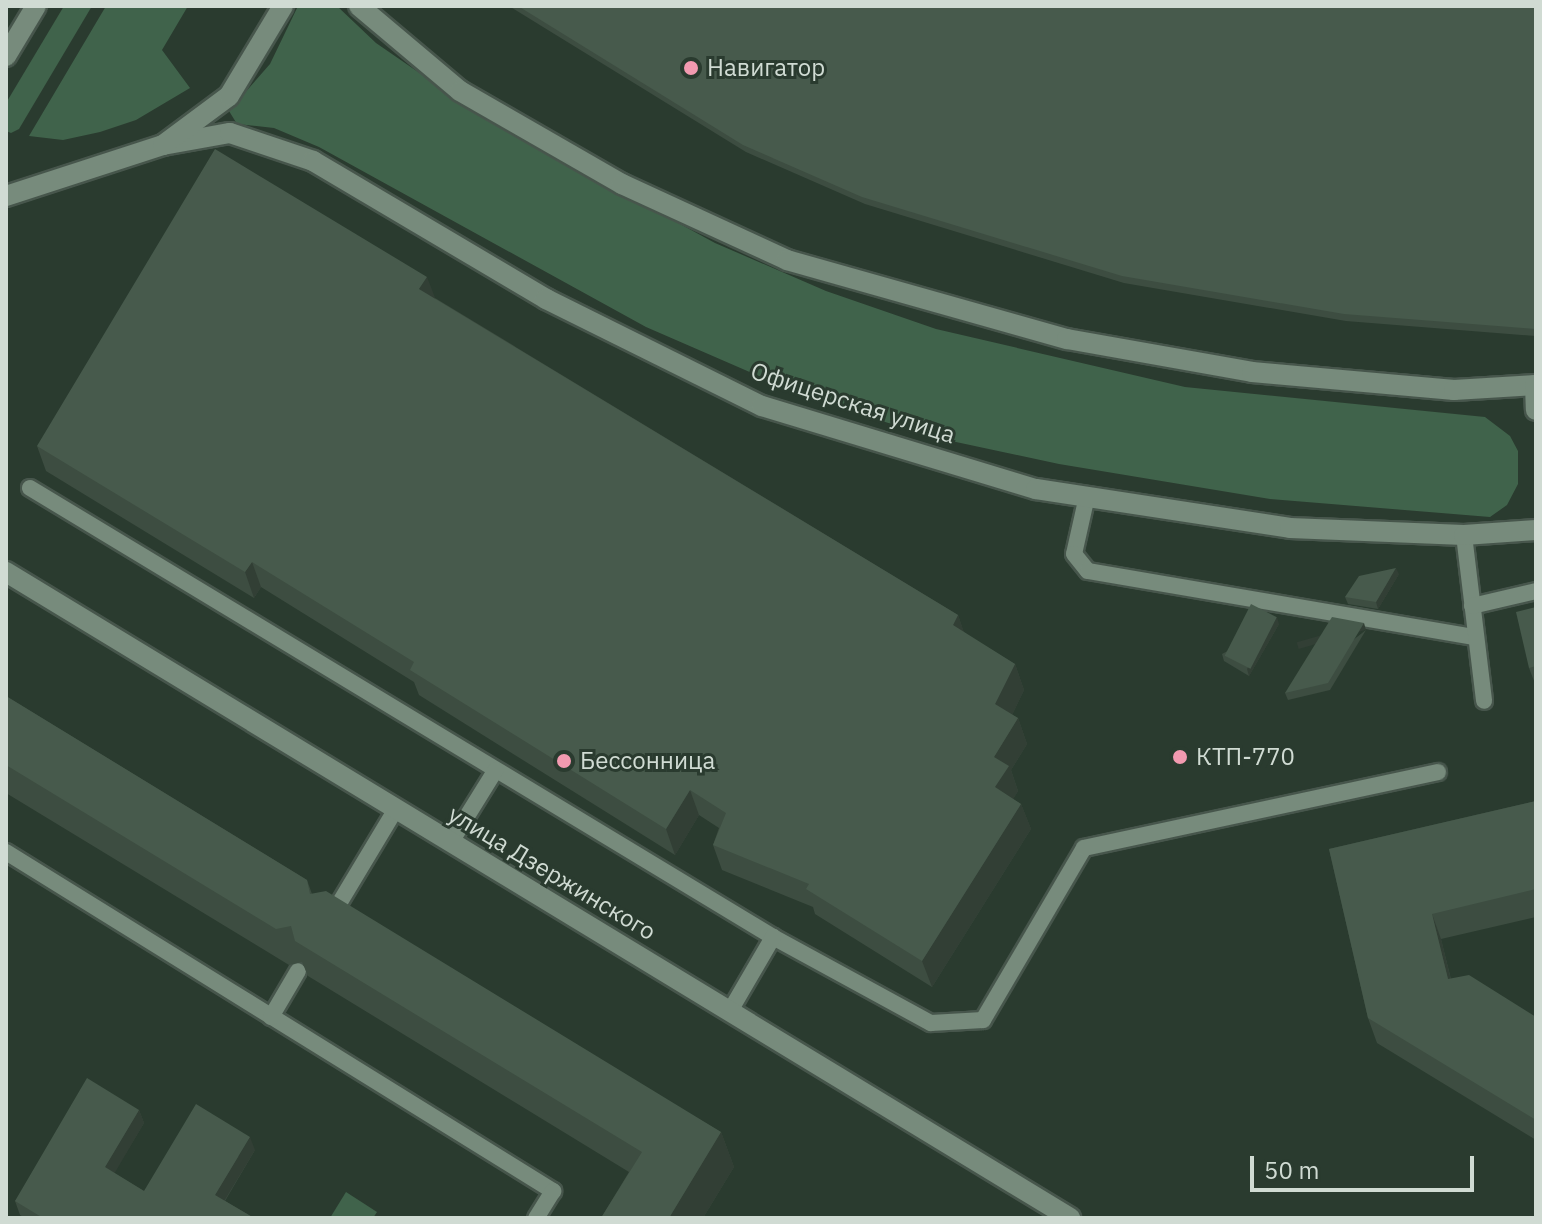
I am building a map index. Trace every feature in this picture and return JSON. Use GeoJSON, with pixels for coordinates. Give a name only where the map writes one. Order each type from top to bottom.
{"type":"FeatureCollection","features":[{"type":"Feature","properties":{"kind":"main road"},"geometry":{"type":"LineString","coordinates":[[6,56],[36,6]]}},
{"type":"Feature","properties":{"kind":"main road"},"geometry":{"type":"LineString","coordinates":[[6,196],[163,145],[229,96],[283,6]]}},
{"type":"Feature","properties":{"kind":"main road"},"geometry":{"type":"LineString","coordinates":[[359,6],[460,91],[622,184],[787,260],[1067,339],[1252,372],[1454,390],[1535,385],[1536,410]]}},
{"type":"Feature","properties":{"kind":"main road","name":"Офицерская улица"},"geometry":{"type":"LineString","coordinates":[[163,145],[230,133],[313,161],[546,299],[762,406],[1036,489],[1290,528],[1464,535],[1536,530]]}},
{"type":"Feature","properties":{"kind":"main road","name":"улица Дзержинского"},"geometry":{"type":"LineString","coordinates":[[6,572],[1070,1218]]}},
{"type":"Feature","properties":{"kind":"lane"},"geometry":{"type":"LineString","coordinates":[[30,488],[773,937],[931,1023],[983,1020],[1084,848],[1438,772]]}},
{"type":"Feature","properties":{"kind":"lane"},"geometry":{"type":"LineString","coordinates":[[1087,496],[1074,554],[1088,571],[1475,637]]}},
{"type":"Feature","properties":{"kind":"lane"},"geometry":{"type":"LineString","coordinates":[[1464,535],[1484,701]]}},
{"type":"Feature","properties":{"kind":"lane"},"geometry":{"type":"LineString","coordinates":[[1472,606],[1536,591]]}},
{"type":"Feature","properties":{"kind":"lane"},"geometry":{"type":"LineString","coordinates":[[451,842],[495,771]]}},
{"type":"Feature","properties":{"kind":"lane"},"geometry":{"type":"LineString","coordinates":[[329,921],[396,809]]}},
{"type":"Feature","properties":{"kind":"lane"},"geometry":{"type":"LineString","coordinates":[[6,852],[553,1191],[536,1218]]}},
{"type":"Feature","properties":{"kind":"lane"},"geometry":{"type":"LineString","coordinates":[[730,1011],[773,937]]}},
{"type":"Feature","properties":{"kind":"lane"},"geometry":{"type":"LineString","coordinates":[[271,1017],[298,971]]}},
{"type":"Feature","properties":{"kind":"green space"},"geometry":{"type":"Polygon","coordinates":[[[64,6],[92,6],[19,129],[11,133],[6,131],[6,103],[64,6]]]}},
{"type":"Feature","properties":{"kind":"green space"},"geometry":{"type":"Polygon","coordinates":[[[106,6],[188,6],[162,50],[190,88],[136,120],[100,132],[63,140],[29,136],[106,6]]]}},
{"type":"Feature","properties":{"kind":"green space"},"geometry":{"type":"Polygon","coordinates":[[[298,6],[337,6],[376,43],[482,116],[715,243],[826,291],[936,329],[1185,387],[1485,417],[1510,436],[1518,451],[1518,484],[1507,505],[1490,517],[1270,499],[1059,464],[928,436],[800,394],[646,327],[319,147],[274,128],[237,124],[229,111],[270,64],[298,6]]]}},
{"type":"Feature","properties":{"kind":"green space"},"geometry":{"type":"Polygon","coordinates":[[[346,1192],[377,1212],[373,1218],[330,1218],[346,1192]]]}},
{"type":"Feature","properties":{"kind":"building"},"geometry":{"type":"Polygon","coordinates":[[[518,6],[1536,6],[1536,329],[1344,314],[1122,276],[862,197],[743,145],[518,6]]]}},
{"type":"Feature","properties":{"kind":"building"},"geometry":{"type":"Polygon","coordinates":[[[215,149],[427,277],[419,289],[958,615],[953,625],[1015,664],[995,704],[1018,718],[994,757],[1009,766],[995,787],[1021,804],[922,961],[806,889],[809,884],[713,845],[726,813],[690,790],[666,829],[410,670],[414,662],[252,562],[245,572],[37,446],[215,149]]]}},
{"type":"Feature","properties":{"kind":"building"},"geometry":{"type":"Polygon","coordinates":[[[1396,568],[1376,602],[1345,597],[1359,576],[1396,568]]]}},
{"type":"Feature","properties":{"kind":"building"},"geometry":{"type":"Polygon","coordinates":[[[1251,604],[1277,617],[1251,669],[1225,656],[1251,604]]]}},
{"type":"Feature","properties":{"kind":"building"},"geometry":{"type":"Polygon","coordinates":[[[1536,607],[1536,666],[1529,668],[1516,612],[1536,607]]]}},
{"type":"Feature","properties":{"kind":"building"},"geometry":{"type":"Polygon","coordinates":[[[1332,617],[1364,623],[1328,683],[1285,693],[1332,617]]]}},
{"type":"Feature","properties":{"kind":"building"},"geometry":{"type":"Polygon","coordinates":[[[6,696],[307,880],[310,894],[326,891],[721,1132],[669,1218],[601,1218],[642,1152],[295,941],[291,926],[276,929],[6,765],[6,696]]]}},
{"type":"Feature","properties":{"kind":"building"},"geometry":{"type":"Polygon","coordinates":[[[1536,801],[1536,889],[1432,914],[1448,979],[1469,975],[1536,1017],[1536,1120],[1368,1018],[1329,849],[1536,801]]]}},
{"type":"Feature","properties":{"kind":"building"},"geometry":{"type":"Polygon","coordinates":[[[87,1078],[139,1110],[105,1167],[144,1191],[196,1104],[250,1137],[215,1195],[254,1218],[43,1218],[15,1201],[87,1078]]]}},
{"type":"Feature","properties":{"kind":"place","name":"Навигатор"},"geometry":{"type":"Point","coordinates":[691,68]}},
{"type":"Feature","properties":{"kind":"place","name":"КТП-770"},"geometry":{"type":"Point","coordinates":[1180,757]}},
{"type":"Feature","properties":{"kind":"place","name":"Бессонница"},"geometry":{"type":"Point","coordinates":[564,761]}}]}
